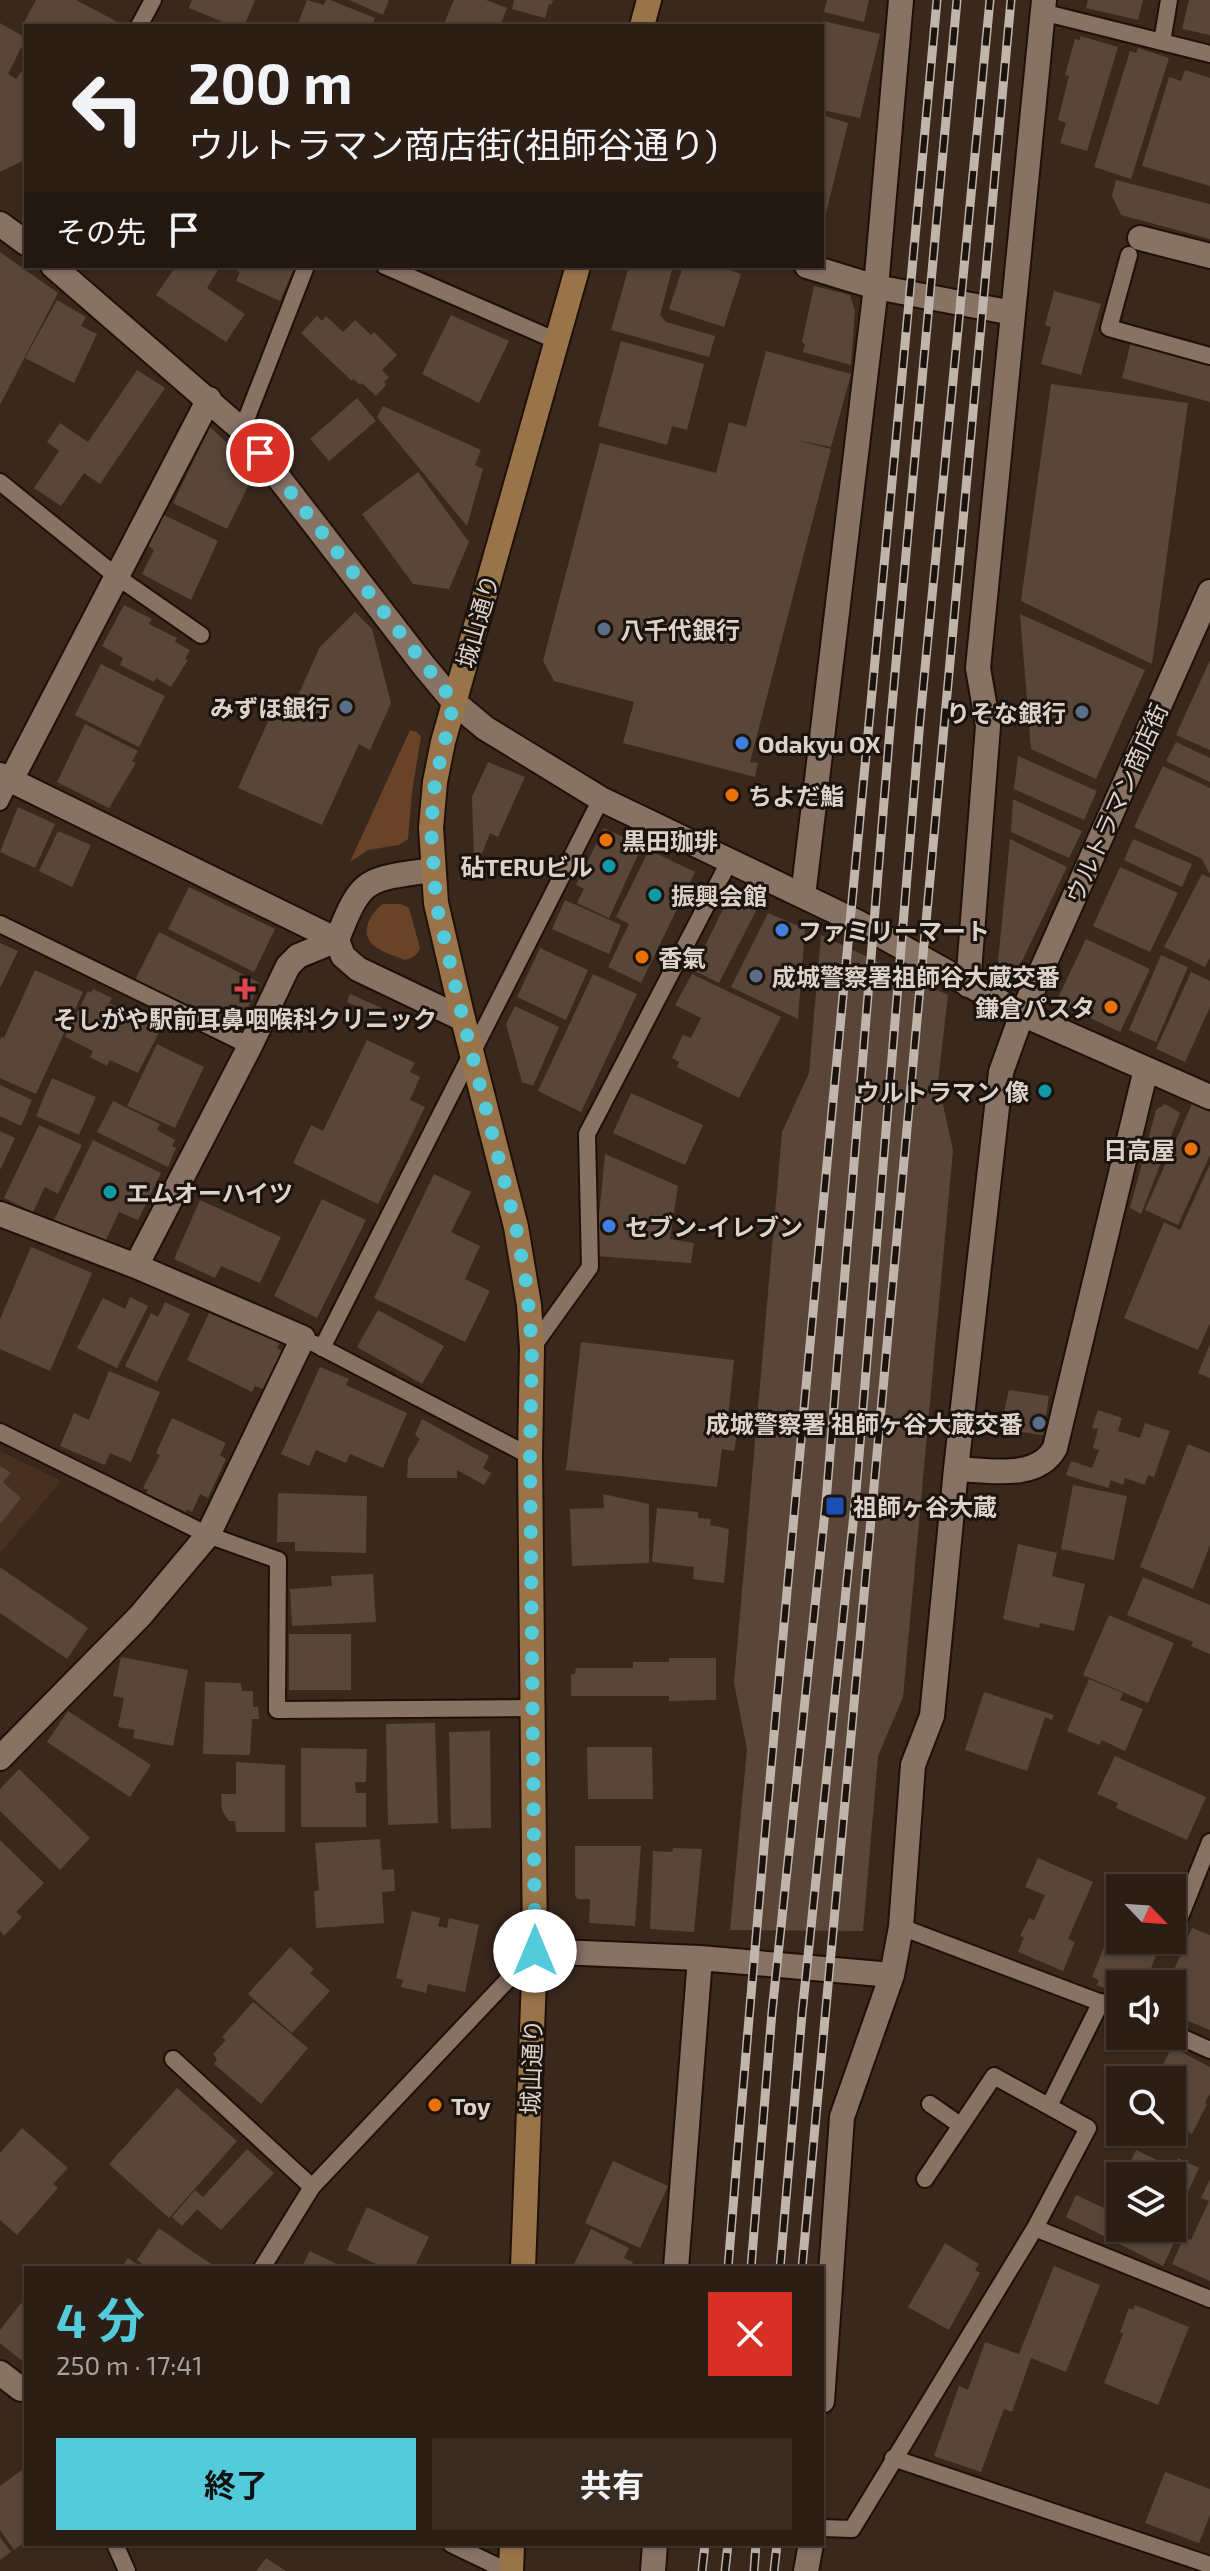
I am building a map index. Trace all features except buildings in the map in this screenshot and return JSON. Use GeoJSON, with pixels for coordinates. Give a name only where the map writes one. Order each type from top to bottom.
{"type":"FeatureCollection","features":[{"type":"Feature","properties":{"kind":"street"},"geometry":{"type":"LineString","coordinates":[[643,24],[649,0]]}},
{"type":"Feature","properties":{"kind":"street"},"geometry":{"type":"LineString","coordinates":[[803,896],[876,287],[901,0]]}},
{"type":"Feature","properties":{"kind":"street"},"geometry":{"type":"LineString","coordinates":[[968,985],[988,726],[978,668],[1043,6]]}},
{"type":"Feature","properties":{"kind":"street"},"geometry":{"type":"LineString","coordinates":[[0,224],[24,239]]}},
{"type":"Feature","properties":{"kind":"street"},"geometry":{"type":"LineString","coordinates":[[1135,247],[1210,256]]}},
{"type":"Feature","properties":{"kind":"street"},"geometry":{"type":"LineString","coordinates":[[55,268],[242,430],[454,702],[485,728],[601,799],[857,922],[1022,1014],[1210,1097]]}},
{"type":"Feature","properties":{"kind":"street","name":"城山通り"},"geometry":{"type":"LineString","coordinates":[[523,2266],[535,1951],[530,1456],[532,1348],[519,1241],[436,903],[431,828],[435,782],[454,702],[577,268]]}},
{"type":"Feature","properties":{"kind":"street"},"geometry":{"type":"LineString","coordinates":[[814,268],[876,287],[1013,313]]}},
{"type":"Feature","properties":{"kind":"street"},"geometry":{"type":"LineString","coordinates":[[209,399],[4,786],[337,940]]}},
{"type":"Feature","properties":{"kind":"street","name":"ウルトラマン商店街"},"geometry":{"type":"LineString","coordinates":[[824,2373],[842,2117],[892,1975],[901,1927],[913,1765],[932,1716],[956,1469],[1001,1072],[1022,1014],[1210,592]]}},
{"type":"Feature","properties":{"kind":"street"},"geometry":{"type":"LineString","coordinates":[[433,870],[373,881],[358,891],[337,940],[343,956],[358,969],[463,1019]]}},
{"type":"Feature","properties":{"kind":"street"},"geometry":{"type":"LineString","coordinates":[[136,1266],[288,966],[298,956],[337,940]]}},
{"type":"Feature","properties":{"kind":"street"},"geometry":{"type":"LineString","coordinates":[[956,1469],[1026,1471],[1050,1458],[1055,1448],[1146,1069]]}},
{"type":"Feature","properties":{"kind":"street"},"geometry":{"type":"LineString","coordinates":[[0,1214],[136,1266],[313,1343],[208,1535],[140,1616],[0,1758]]}},
{"type":"Feature","properties":{"kind":"street"},"geometry":{"type":"LineString","coordinates":[[535,1951],[700,1958],[892,1975]]}},
{"type":"Feature","properties":{"kind":"street"},"geometry":{"type":"LineString","coordinates":[[676,2266],[700,1958]]}},
{"type":"Feature","properties":{"kind":"street"},"geometry":{"type":"LineString","coordinates":[[0,2373],[24,2392]]}},
{"type":"Feature","properties":{"kind":"street"},"geometry":{"type":"LineString","coordinates":[[509,2571],[512,2546]]}},
{"type":"Feature","properties":{"kind":"street"},"geometry":{"type":"LineString","coordinates":[[653,2571],[655,2546]]}},
{"type":"Feature","properties":{"kind":"street"},"geometry":{"type":"LineString","coordinates":[[806,2571],[811,2546]]}},
{"type":"Feature","properties":{"kind":"lane"},"geometry":{"type":"LineString","coordinates":[[140,24],[153,0]]}},
{"type":"Feature","properties":{"kind":"lane"},"geometry":{"type":"LineString","coordinates":[[1162,42],[1169,0]]}},
{"type":"Feature","properties":{"kind":"lane"},"geometry":{"type":"LineString","coordinates":[[1043,6],[1210,54]]}},
{"type":"Feature","properties":{"kind":"lane"},"geometry":{"type":"LineString","coordinates":[[1135,247],[1109,328],[1210,356]]}},
{"type":"Feature","properties":{"kind":"lane"},"geometry":{"type":"LineString","coordinates":[[242,430],[305,268]]}},
{"type":"Feature","properties":{"kind":"lane"},"geometry":{"type":"LineString","coordinates":[[390,268],[557,341]]}},
{"type":"Feature","properties":{"kind":"lane"},"geometry":{"type":"LineString","coordinates":[[0,482],[116,576],[201,635]]}},
{"type":"Feature","properties":{"kind":"lane"},"geometry":{"type":"LineString","coordinates":[[530,1456],[313,1343],[472,1050],[601,799]]}},
{"type":"Feature","properties":{"kind":"lane"},"geometry":{"type":"LineString","coordinates":[[532,1348],[590,1267],[587,1134],[730,860]]}},
{"type":"Feature","properties":{"kind":"lane"},"geometry":{"type":"LineString","coordinates":[[0,924],[250,1046]]}},
{"type":"Feature","properties":{"kind":"lane"},"geometry":{"type":"LineString","coordinates":[[0,1432],[208,1535],[278,1560],[277,1710],[534,1708]]}},
{"type":"Feature","properties":{"kind":"lane"},"geometry":{"type":"LineString","coordinates":[[1186,1902],[1210,1842]]}},
{"type":"Feature","properties":{"kind":"lane"},"geometry":{"type":"LineString","coordinates":[[901,1927],[1106,2004]]}},
{"type":"Feature","properties":{"kind":"lane"},"geometry":{"type":"LineString","coordinates":[[263,2266],[312,2187],[535,1951]]}},
{"type":"Feature","properties":{"kind":"lane"},"geometry":{"type":"LineString","coordinates":[[1049,2106],[1101,2002]]}},
{"type":"Feature","properties":{"kind":"lane"},"geometry":{"type":"LineString","coordinates":[[1186,2039],[1210,2050]]}},
{"type":"Feature","properties":{"kind":"lane"},"geometry":{"type":"LineString","coordinates":[[173,2059],[312,2187]]}},
{"type":"Feature","properties":{"kind":"lane"},"geometry":{"type":"LineString","coordinates":[[824,2528],[852,2529],[1035,2228],[1088,2128],[994,2076],[925,2179]]}},
{"type":"Feature","properties":{"kind":"lane"},"geometry":{"type":"LineString","coordinates":[[930,2104],[960,2125]]}},
{"type":"Feature","properties":{"kind":"lane"},"geometry":{"type":"LineString","coordinates":[[1035,2228],[1210,2299]]}},
{"type":"Feature","properties":{"kind":"lane"},"geometry":{"type":"LineString","coordinates":[[893,2458],[1210,2565]]}},
{"type":"Feature","properties":{"kind":"lane"},"geometry":{"type":"LineString","coordinates":[[116,2546],[127,2571]]}},
{"type":"Feature","properties":{"kind":"lane"},"geometry":{"type":"LineString","coordinates":[[455,2546],[509,2571]]}},
{"type":"Feature","properties":{"kind":"shaded area"},"geometry":{"type":"Polygon","coordinates":[[[410,730],[421,737],[408,839],[399,845],[368,850],[350,862],[410,730]]]}},
{"type":"Feature","properties":{"kind":"shaded area"},"geometry":{"type":"Polygon","coordinates":[[[383,904],[401,904],[409,908],[420,948],[412,957],[405,960],[388,954],[369,940],[368,923],[383,904]]]}},
{"type":"Feature","properties":{"kind":"shaded area"},"geometry":{"type":"Polygon","coordinates":[[[0,1451],[61,1481],[0,1553],[0,1451]]]}},
{"type":"Feature","properties":{"kind":"railway"},"geometry":{"type":"LineString","coordinates":[[728,2266],[803,1417],[937,0]]}},
{"type":"Feature","properties":{"kind":"railway"},"geometry":{"type":"LineString","coordinates":[[751,2266],[772,2012],[826,1502],[891,717],[957,0]]}},
{"type":"Feature","properties":{"kind":"railway"},"geometry":{"type":"LineString","coordinates":[[780,2266],[802,2014],[855,1504],[920,720],[990,0]]}},
{"type":"Feature","properties":{"kind":"railway"},"geometry":{"type":"LineString","coordinates":[[802,2266],[1011,0]]}},
{"type":"Feature","properties":{"kind":"railway"},"geometry":{"type":"LineString","coordinates":[[702,2571],[705,2546]]}},
{"type":"Feature","properties":{"kind":"railway"},"geometry":{"type":"LineString","coordinates":[[725,2571],[728,2546]]}},
{"type":"Feature","properties":{"kind":"railway"},"geometry":{"type":"LineString","coordinates":[[754,2571],[756,2546]]}},
{"type":"Feature","properties":{"kind":"railway"},"geometry":{"type":"LineString","coordinates":[[774,2571],[777,2546]]}},
{"type":"Feature","properties":{"kind":"place","name":"八千代銀行"},"geometry":{"type":"Point","coordinates":[604,629]}},
{"type":"Feature","properties":{"kind":"place","name":"みずほ銀行"},"geometry":{"type":"Point","coordinates":[346,707]}},
{"type":"Feature","properties":{"kind":"place","name":"りそな銀行"},"geometry":{"type":"Point","coordinates":[1082,712]}},
{"type":"Feature","properties":{"kind":"place","name":"Odakyu OX"},"geometry":{"type":"Point","coordinates":[742,743]}},
{"type":"Feature","properties":{"kind":"place","name":"ちよだ鮨"},"geometry":{"type":"Point","coordinates":[732,795]}},
{"type":"Feature","properties":{"kind":"place","name":"黒田珈琲"},"geometry":{"type":"Point","coordinates":[606,840]}},
{"type":"Feature","properties":{"kind":"place","name":"砧TERUビル"},"geometry":{"type":"Point","coordinates":[609,866]}},
{"type":"Feature","properties":{"kind":"place","name":"振興会館"},"geometry":{"type":"Point","coordinates":[655,895]}},
{"type":"Feature","properties":{"kind":"place","name":"ファミリーマート"},"geometry":{"type":"Point","coordinates":[782,930]}},
{"type":"Feature","properties":{"kind":"place","name":"香氣"},"geometry":{"type":"Point","coordinates":[642,957]}},
{"type":"Feature","properties":{"kind":"place","name":"成城警察署祖師谷大蔵交番"},"geometry":{"type":"Point","coordinates":[756,976]}},
{"type":"Feature","properties":{"kind":"place","name":"そしがや駅前耳鼻咽喉科クリニック"},"geometry":{"type":"Point","coordinates":[245,989]}},
{"type":"Feature","properties":{"kind":"place","name":"鎌倉パスタ"},"geometry":{"type":"Point","coordinates":[1111,1007]}},
{"type":"Feature","properties":{"kind":"place","name":"ウルトラマン 像"},"geometry":{"type":"Point","coordinates":[1045,1091]}},
{"type":"Feature","properties":{"kind":"place","name":"日高屋"},"geometry":{"type":"Point","coordinates":[1191,1149]}},
{"type":"Feature","properties":{"kind":"place","name":"エムオーハイツ"},"geometry":{"type":"Point","coordinates":[110,1192]}},
{"type":"Feature","properties":{"kind":"place","name":"セブン-イレブン"},"geometry":{"type":"Point","coordinates":[609,1226]}},
{"type":"Feature","properties":{"kind":"place","name":"成城警察署 祖師ヶ谷大蔵交番"},"geometry":{"type":"Point","coordinates":[1039,1423]}},
{"type":"Feature","properties":{"kind":"place","name":"祖師ヶ谷大蔵"},"geometry":{"type":"Point","coordinates":[835,1506]}},
{"type":"Feature","properties":{"kind":"place","name":"Toy"},"geometry":{"type":"Point","coordinates":[435,2105]}},
{"type":"Feature","properties":{"kind":"route"},"geometry":{"type":"LineString","coordinates":[[260,453],[454,702],[435,782],[431,828],[436,903],[516,1227],[525,1271],[532,1348],[530,1456],[535,1951]]}}]}
